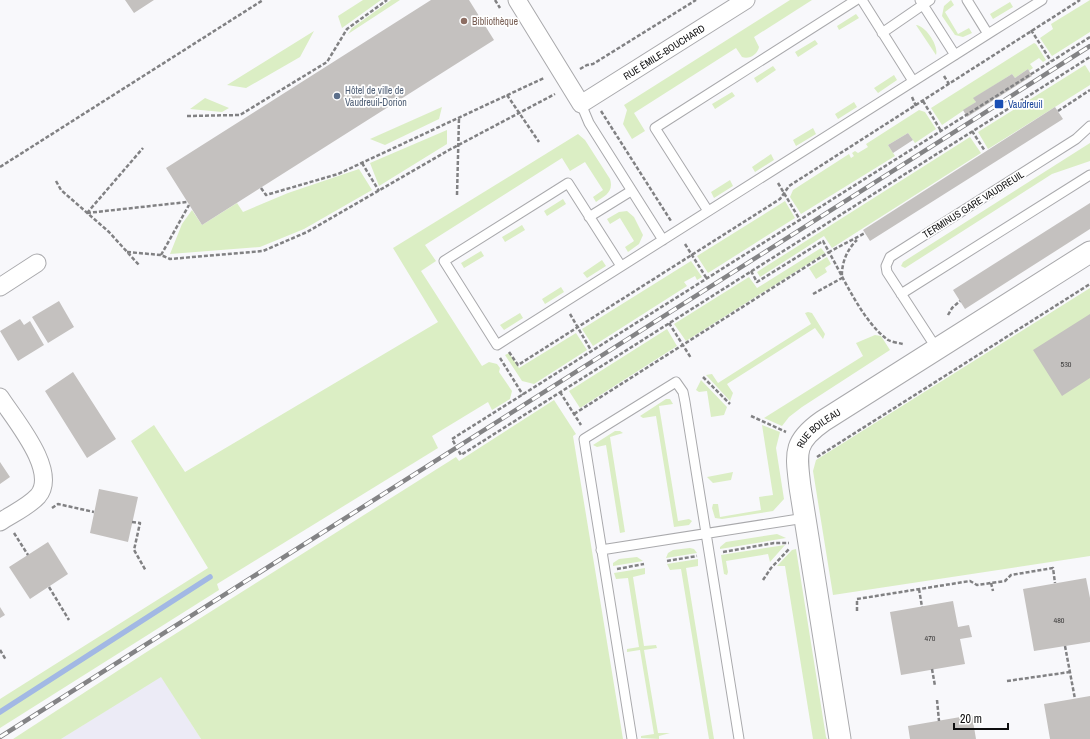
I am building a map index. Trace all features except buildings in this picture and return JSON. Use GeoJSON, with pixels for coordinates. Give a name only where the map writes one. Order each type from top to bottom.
{"type":"FeatureCollection","features":[{"type":"Feature","properties":{"kind":"street"},"geometry":{"type":"LineString","coordinates":[[517,0],[581,104]]}},
{"type":"Feature","properties":{"kind":"street","name":"RUE ÉMILE-BOUCHARD"},"geometry":{"type":"LineString","coordinates":[[581,104],[746,0]]}},
{"type":"Feature","properties":{"kind":"street","name":"RUE BOILEAU"},"geometry":{"type":"LineString","coordinates":[[840,739],[805,518],[798,457],[799,446],[804,436],[823,421],[1090,252]]}},
{"type":"Feature","properties":{"kind":"street"},"geometry":{"type":"LineString","coordinates":[[0,287],[37,263]]}},
{"type":"Feature","properties":{"kind":"street"},"geometry":{"type":"LineString","coordinates":[[0,396],[36,453],[43,468],[44,476],[44,484],[37,496],[6,526]]}},
{"type":"Feature","properties":{"kind":"lane"},"geometry":{"type":"LineString","coordinates":[[708,211],[655,128],[856,0]]}},
{"type":"Feature","properties":{"kind":"lane"},"geometry":{"type":"LineString","coordinates":[[862,0],[913,81]]}},
{"type":"Feature","properties":{"kind":"lane"},"geometry":{"type":"LineString","coordinates":[[967,0],[988,34]]}},
{"type":"Feature","properties":{"kind":"lane"},"geometry":{"type":"LineString","coordinates":[[621,266],[568,182],[444,261],[497,345],[1042,0]]}},
{"type":"Feature","properties":{"kind":"lane"},"geometry":{"type":"LineString","coordinates":[[882,33],[924,2],[955,55]]}},
{"type":"Feature","properties":{"kind":"lane"},"geometry":{"type":"LineString","coordinates":[[581,104],[589,123],[663,240]]}},
{"type":"Feature","properties":{"kind":"lane","name":"TERMINUS GARE VAUDREUIL"},"geometry":{"type":"LineString","coordinates":[[936,349],[887,272],[886,266],[890,257],[1076,139],[1090,126]]}},
{"type":"Feature","properties":{"kind":"lane"},"geometry":{"type":"LineString","coordinates":[[901,294],[1090,175]]}},
{"type":"Feature","properties":{"kind":"lane"},"geometry":{"type":"LineString","coordinates":[[590,217],[631,191]]}},
{"type":"Feature","properties":{"kind":"lane"},"geometry":{"type":"LineString","coordinates":[[632,739],[584,439],[676,382],[683,395],[739,739]]}},
{"type":"Feature","properties":{"kind":"lane"},"geometry":{"type":"LineString","coordinates":[[601,550],[805,518]]}},
{"type":"Feature","properties":{"kind":"path"},"geometry":{"type":"LineString","coordinates":[[0,167],[263,0]]}},
{"type":"Feature","properties":{"kind":"path"},"geometry":{"type":"LineString","coordinates":[[187,116],[240,115],[327,62],[347,29],[387,0]]}},
{"type":"Feature","properties":{"kind":"path"},"geometry":{"type":"LineString","coordinates":[[587,65],[593,64],[696,0]]}},
{"type":"Feature","properties":{"kind":"path"},"geometry":{"type":"LineString","coordinates":[[518,365],[780,199],[789,186],[923,102],[1031,30],[1080,0]]}},
{"type":"Feature","properties":{"kind":"path"},"geometry":{"type":"LineString","coordinates":[[1031,30],[1051,61]]}},
{"type":"Feature","properties":{"kind":"path"},"geometry":{"type":"LineString","coordinates":[[1090,37],[452,439],[461,455],[1089,58],[1090,62]]}},
{"type":"Feature","properties":{"kind":"path"},"geometry":{"type":"LineString","coordinates":[[943,74],[949,84]]}},
{"type":"Feature","properties":{"kind":"path"},"geometry":{"type":"LineString","coordinates":[[261,188],[266,195],[338,174],[544,78]]}},
{"type":"Feature","properties":{"kind":"path"},"geometry":{"type":"LineString","coordinates":[[1058,111],[1090,90]]}},
{"type":"Feature","properties":{"kind":"path"},"geometry":{"type":"LineString","coordinates":[[127,252],[161,255],[170,259],[263,251],[307,232],[458,145],[557,93]]}},
{"type":"Feature","properties":{"kind":"path"},"geometry":{"type":"LineString","coordinates":[[507,95],[539,142]]}},
{"type":"Feature","properties":{"kind":"path"},"geometry":{"type":"LineString","coordinates":[[923,102],[941,131]]}},
{"type":"Feature","properties":{"kind":"path"},"geometry":{"type":"LineString","coordinates":[[604,114],[670,220]]}},
{"type":"Feature","properties":{"kind":"path"},"geometry":{"type":"LineString","coordinates":[[458,195],[459,118]]}},
{"type":"Feature","properties":{"kind":"path"},"geometry":{"type":"LineString","coordinates":[[972,131],[984,151]]}},
{"type":"Feature","properties":{"kind":"path"},"geometry":{"type":"LineString","coordinates":[[86,214],[143,148]]}},
{"type":"Feature","properties":{"kind":"path"},"geometry":{"type":"LineString","coordinates":[[362,163],[379,191]]}},
{"type":"Feature","properties":{"kind":"path"},"geometry":{"type":"LineString","coordinates":[[56,181],[61,190],[86,214],[109,232],[139,265]]}},
{"type":"Feature","properties":{"kind":"path"},"geometry":{"type":"LineString","coordinates":[[776,181],[800,220]]}},
{"type":"Feature","properties":{"kind":"path"},"geometry":{"type":"LineString","coordinates":[[86,214],[188,203],[161,255]]}},
{"type":"Feature","properties":{"kind":"path"},"geometry":{"type":"LineString","coordinates":[[574,414],[829,252],[865,234],[855,241],[848,253],[842,269],[842,278]]}},
{"type":"Feature","properties":{"kind":"path"},"geometry":{"type":"LineString","coordinates":[[751,271],[757,282],[823,241],[842,278],[877,331],[888,340],[903,344]]}},
{"type":"Feature","properties":{"kind":"path"},"geometry":{"type":"LineString","coordinates":[[685,244],[707,279]]}},
{"type":"Feature","properties":{"kind":"path"},"geometry":{"type":"LineString","coordinates":[[814,294],[842,278]]}},
{"type":"Feature","properties":{"kind":"path","name":"RUE BOILEAU"},"geometry":{"type":"LineString","coordinates":[[813,459],[1090,284]]}},
{"type":"Feature","properties":{"kind":"path"},"geometry":{"type":"LineString","coordinates":[[948,315],[954,306],[960,301]]}},
{"type":"Feature","properties":{"kind":"path"},"geometry":{"type":"LineString","coordinates":[[568,312],[592,352]]}},
{"type":"Feature","properties":{"kind":"path"},"geometry":{"type":"LineString","coordinates":[[669,323],[691,358]]}},
{"type":"Feature","properties":{"kind":"path"},"geometry":{"type":"LineString","coordinates":[[498,355],[523,395]]}},
{"type":"Feature","properties":{"kind":"path"},"geometry":{"type":"LineString","coordinates":[[703,377],[730,404]]}},
{"type":"Feature","properties":{"kind":"path"},"geometry":{"type":"LineString","coordinates":[[560,392],[583,428]]}},
{"type":"Feature","properties":{"kind":"path"},"geometry":{"type":"LineString","coordinates":[[751,416],[784,430]]}},
{"type":"Feature","properties":{"kind":"path"},"geometry":{"type":"LineString","coordinates":[[52,508],[58,504],[94,512]]}},
{"type":"Feature","properties":{"kind":"path"},"geometry":{"type":"LineString","coordinates":[[132,522],[140,524],[134,550],[146,571]]}},
{"type":"Feature","properties":{"kind":"path"},"geometry":{"type":"LineString","coordinates":[[6,526],[28,555]]}},
{"type":"Feature","properties":{"kind":"path"},"geometry":{"type":"LineString","coordinates":[[720,552],[774,543],[795,544],[781,556],[763,580]]}},
{"type":"Feature","properties":{"kind":"path"},"geometry":{"type":"LineString","coordinates":[[667,561],[697,556]]}},
{"type":"Feature","properties":{"kind":"path"},"geometry":{"type":"LineString","coordinates":[[613,570],[644,564]]}},
{"type":"Feature","properties":{"kind":"path"},"geometry":{"type":"LineString","coordinates":[[857,611],[857,599],[970,581],[977,585],[1006,581],[1011,575],[1053,568],[1056,583]]}},
{"type":"Feature","properties":{"kind":"path"},"geometry":{"type":"LineString","coordinates":[[991,583],[993,591]]}},
{"type":"Feature","properties":{"kind":"path"},"geometry":{"type":"LineString","coordinates":[[49,587],[69,620]]}},
{"type":"Feature","properties":{"kind":"path"},"geometry":{"type":"LineString","coordinates":[[919,589],[922,607]]}},
{"type":"Feature","properties":{"kind":"path"},"geometry":{"type":"LineString","coordinates":[[1065,646],[1075,699]]}},
{"type":"Feature","properties":{"kind":"path"},"geometry":{"type":"LineString","coordinates":[[0,650],[6,660]]}},
{"type":"Feature","properties":{"kind":"path"},"geometry":{"type":"LineString","coordinates":[[932,669],[935,686]]}},
{"type":"Feature","properties":{"kind":"path"},"geometry":{"type":"LineString","coordinates":[[1007,681],[1070,672]]}},
{"type":"Feature","properties":{"kind":"path"},"geometry":{"type":"LineString","coordinates":[[937,700],[939,721]]}},
{"type":"Feature","properties":{"kind":"shaded area"},"geometry":{"type":"Polygon","coordinates":[[[161,676],[201,739],[61,739],[161,676]]]}},
{"type":"Feature","properties":{"kind":"green space"},"geometry":{"type":"Polygon","coordinates":[[[363,0],[381,0],[342,28],[338,16],[363,0]]]}},
{"type":"Feature","properties":{"kind":"green space"},"geometry":{"type":"Polygon","coordinates":[[[391,0],[400,0],[348,34],[352,28],[391,0]]]}},
{"type":"Feature","properties":{"kind":"green space"},"geometry":{"type":"Polygon","coordinates":[[[790,0],[812,0],[754,37],[759,47],[753,56],[747,58],[742,57],[736,48],[634,113],[645,131],[632,139],[623,124],[627,110],[624,105],[790,0]]]}},
{"type":"Feature","properties":{"kind":"green space"},"geometry":{"type":"Polygon","coordinates":[[[951,0],[954,5],[945,12],[958,34],[969,28],[972,33],[963,37],[955,35],[942,16],[944,6],[951,0]]]}},
{"type":"Feature","properties":{"kind":"green space"},"geometry":{"type":"Polygon","coordinates":[[[1090,0],[1090,32],[1052,56],[1040,38],[1053,29],[1051,24],[1090,0]]]}},
{"type":"Feature","properties":{"kind":"green space"},"geometry":{"type":"Polygon","coordinates":[[[1010,2],[1013,7],[993,19],[990,14],[1010,2]]]}},
{"type":"Feature","properties":{"kind":"green space"},"geometry":{"type":"Polygon","coordinates":[[[856,14],[859,18],[839,30],[837,26],[856,14]]]}},
{"type":"Feature","properties":{"kind":"green space"},"geometry":{"type":"Polygon","coordinates":[[[916,25],[924,29],[931,37],[936,47],[936,55],[916,25]]]}},
{"type":"Feature","properties":{"kind":"green space"},"geometry":{"type":"Polygon","coordinates":[[[314,31],[300,57],[246,88],[227,85],[314,31]]]}},
{"type":"Feature","properties":{"kind":"green space"},"geometry":{"type":"Polygon","coordinates":[[[815,40],[818,44],[798,57],[795,52],[815,40]]]}},
{"type":"Feature","properties":{"kind":"green space"},"geometry":{"type":"Polygon","coordinates":[[[1034,43],[1046,60],[1043,62],[1039,58],[1030,64],[1033,68],[1029,71],[1028,69],[1015,78],[1012,74],[974,98],[976,102],[942,125],[931,108],[1034,43]]]}},
{"type":"Feature","properties":{"kind":"green space"},"geometry":{"type":"Polygon","coordinates":[[[1085,65],[1090,73],[1090,85],[988,149],[978,132],[1085,65]]]}},
{"type":"Feature","properties":{"kind":"green space"},"geometry":{"type":"Polygon","coordinates":[[[773,66],[776,70],[757,83],[754,78],[773,66]]]}},
{"type":"Feature","properties":{"kind":"green space"},"geometry":{"type":"Polygon","coordinates":[[[894,75],[897,80],[878,93],[874,88],[894,75]]]}},
{"type":"Feature","properties":{"kind":"green space"},"geometry":{"type":"Polygon","coordinates":[[[732,92],[735,96],[715,109],[712,104],[732,92]]]}},
{"type":"Feature","properties":{"kind":"green space"},"geometry":{"type":"Polygon","coordinates":[[[205,98],[229,108],[222,112],[190,109],[205,98]]]}},
{"type":"Feature","properties":{"kind":"green space"},"geometry":{"type":"Polygon","coordinates":[[[854,102],[857,107],[838,119],[835,114],[854,102]]]}},
{"type":"Feature","properties":{"kind":"green space"},"geometry":{"type":"Polygon","coordinates":[[[442,107],[439,119],[385,145],[370,139],[442,107]]]}},
{"type":"Feature","properties":{"kind":"green space"},"geometry":{"type":"Polygon","coordinates":[[[919,110],[925,112],[936,129],[915,143],[908,133],[888,145],[895,156],[801,214],[790,197],[793,190],[849,154],[851,158],[854,156],[852,153],[855,151],[858,153],[868,147],[866,144],[919,110]]]}},
{"type":"Feature","properties":{"kind":"green space"},"geometry":{"type":"Polygon","coordinates":[[[813,128],[816,134],[796,146],[793,140],[813,128]]]}},
{"type":"Feature","properties":{"kind":"green space"},"geometry":{"type":"Polygon","coordinates":[[[447,130],[447,144],[379,186],[370,163],[447,130]]]}},
{"type":"Feature","properties":{"kind":"green space"},"geometry":{"type":"Polygon","coordinates":[[[578,134],[585,140],[610,179],[610,190],[603,198],[596,202],[593,197],[603,190],[585,162],[570,171],[562,158],[425,245],[436,261],[421,271],[482,366],[489,362],[497,364],[500,368],[499,372],[512,391],[510,399],[492,410],[488,402],[432,436],[438,448],[217,584],[219,590],[0,728],[0,699],[208,568],[131,441],[154,425],[185,472],[438,322],[393,248],[578,134]]]}},
{"type":"Feature","properties":{"kind":"green space"},"geometry":{"type":"Polygon","coordinates":[[[970,137],[981,153],[832,248],[824,236],[760,277],[757,272],[970,137]]]}},
{"type":"Feature","properties":{"kind":"green space"},"geometry":{"type":"Polygon","coordinates":[[[1090,143],[1090,161],[1052,174],[905,268],[901,266],[903,262],[1090,143]]]}},
{"type":"Feature","properties":{"kind":"green space"},"geometry":{"type":"Polygon","coordinates":[[[771,154],[774,160],[755,172],[752,167],[771,154]]]}},
{"type":"Feature","properties":{"kind":"green space"},"geometry":{"type":"Polygon","coordinates":[[[359,169],[372,190],[304,229],[260,247],[170,254],[182,224],[192,210],[202,225],[237,203],[243,212],[288,193],[359,169]]]}},
{"type":"Feature","properties":{"kind":"green space"},"geometry":{"type":"Polygon","coordinates":[[[730,180],[733,186],[714,198],[711,192],[730,180]]]}},
{"type":"Feature","properties":{"kind":"green space"},"geometry":{"type":"Polygon","coordinates":[[[563,199],[566,204],[547,216],[544,211],[563,199]]]}},
{"type":"Feature","properties":{"kind":"green space"},"geometry":{"type":"Polygon","coordinates":[[[785,201],[795,218],[708,273],[697,256],[785,201]]]}},
{"type":"Feature","properties":{"kind":"green space"},"geometry":{"type":"Polygon","coordinates":[[[627,211],[634,217],[643,235],[639,244],[628,252],[625,247],[634,241],[620,218],[610,224],[607,219],[619,212],[627,211]]]}},
{"type":"Feature","properties":{"kind":"green space"},"geometry":{"type":"Polygon","coordinates":[[[522,225],[525,230],[505,242],[502,237],[522,225]]]}},
{"type":"Feature","properties":{"kind":"green space"},"geometry":{"type":"Polygon","coordinates":[[[821,248],[825,253],[686,341],[674,324],[749,277],[757,288],[821,248]]]}},
{"type":"Feature","properties":{"kind":"green space"},"geometry":{"type":"Polygon","coordinates":[[[481,251],[484,256],[464,268],[461,263],[481,251]]]}},
{"type":"Feature","properties":{"kind":"green space"},"geometry":{"type":"Polygon","coordinates":[[[827,257],[831,264],[825,268],[827,272],[816,279],[809,268],[827,257]]]}},
{"type":"Feature","properties":{"kind":"green space"},"geometry":{"type":"Polygon","coordinates":[[[602,260],[606,266],[587,278],[583,273],[602,260]]]}},
{"type":"Feature","properties":{"kind":"green space"},"geometry":{"type":"Polygon","coordinates":[[[691,261],[702,277],[697,280],[695,276],[684,282],[687,286],[593,346],[582,329],[691,261]]]}},
{"type":"Feature","properties":{"kind":"green space"},"geometry":{"type":"Polygon","coordinates":[[[561,287],[564,292],[545,304],[542,299],[561,287]]]}},
{"type":"Feature","properties":{"kind":"green space"},"geometry":{"type":"Polygon","coordinates":[[[1090,288],[1090,556],[833,595],[813,471],[816,460],[1090,288]]]}},
{"type":"Feature","properties":{"kind":"green space"},"geometry":{"type":"Polygon","coordinates":[[[520,313],[523,318],[504,330],[500,325],[520,313]]]}},
{"type":"Feature","properties":{"kind":"green space"},"geometry":{"type":"Polygon","coordinates":[[[805,313],[812,313],[825,334],[823,339],[815,328],[727,384],[733,393],[730,401],[706,375],[712,374],[718,383],[811,324],[805,313]]]}},
{"type":"Feature","properties":{"kind":"green space"},"geometry":{"type":"Polygon","coordinates":[[[667,329],[677,346],[580,408],[569,391],[667,329]]]}},
{"type":"Feature","properties":{"kind":"green space"},"geometry":{"type":"Polygon","coordinates":[[[576,333],[587,350],[534,384],[522,381],[505,355],[509,353],[519,368],[576,333]]]}},
{"type":"Feature","properties":{"kind":"green space"},"geometry":{"type":"Polygon","coordinates":[[[875,335],[881,336],[890,350],[802,407],[789,417],[782,426],[764,418],[863,356],[856,343],[875,335]]]}},
{"type":"Feature","properties":{"kind":"green space"},"geometry":{"type":"Polygon","coordinates":[[[701,380],[727,407],[724,415],[711,417],[707,391],[699,392],[696,390],[701,380]]]}},
{"type":"Feature","properties":{"kind":"green space"},"geometry":{"type":"Polygon","coordinates":[[[666,399],[670,399],[673,404],[659,406],[678,521],[689,519],[692,521],[689,525],[674,527],[656,416],[643,418],[640,416],[666,399]]]}},
{"type":"Feature","properties":{"kind":"green space"},"geometry":{"type":"Polygon","coordinates":[[[554,400],[576,434],[573,436],[623,739],[201,739],[161,677],[61,739],[13,739],[145,653],[456,457],[459,461],[554,400]]]}},
{"type":"Feature","properties":{"kind":"green space"},"geometry":{"type":"Polygon","coordinates":[[[762,425],[780,432],[776,448],[784,499],[773,511],[722,519],[715,518],[712,508],[713,504],[718,504],[720,517],[761,510],[759,497],[773,495],[762,425]]]}},
{"type":"Feature","properties":{"kind":"green space"},"geometry":{"type":"Polygon","coordinates":[[[615,431],[620,431],[623,433],[610,437],[625,532],[620,533],[606,445],[597,447],[593,445],[615,431]]]}},
{"type":"Feature","properties":{"kind":"green space"},"geometry":{"type":"Polygon","coordinates":[[[733,472],[731,480],[713,483],[707,477],[733,472]]]}},
{"type":"Feature","properties":{"kind":"green space"},"geometry":{"type":"Polygon","coordinates":[[[777,534],[786,538],[720,549],[720,547],[726,542],[777,534]]]}},
{"type":"Feature","properties":{"kind":"green space"},"geometry":{"type":"Polygon","coordinates":[[[785,545],[770,562],[768,554],[726,561],[728,572],[727,575],[724,574],[721,555],[785,545]]]}},
{"type":"Feature","properties":{"kind":"green space"},"geometry":{"type":"Polygon","coordinates":[[[694,549],[697,553],[666,558],[668,553],[673,550],[694,549]]]}},
{"type":"Feature","properties":{"kind":"green space"},"geometry":{"type":"Polygon","coordinates":[[[796,549],[827,739],[813,739],[785,566],[777,566],[792,550],[796,549]]]}},
{"type":"Feature","properties":{"kind":"green space"},"geometry":{"type":"Polygon","coordinates":[[[637,557],[643,561],[613,566],[613,563],[619,559],[637,557]]]}},
{"type":"Feature","properties":{"kind":"green space"},"geometry":{"type":"Polygon","coordinates":[[[698,559],[698,566],[686,568],[714,739],[709,739],[681,569],[670,570],[667,564],[698,559]]]}},
{"type":"Feature","properties":{"kind":"green space"},"geometry":{"type":"Polygon","coordinates":[[[645,568],[645,574],[633,577],[644,646],[656,645],[657,648],[644,650],[658,733],[670,733],[659,736],[659,739],[641,738],[641,736],[654,734],[640,650],[627,652],[627,649],[639,647],[628,578],[616,579],[614,573],[645,568]]]}},
{"type":"Feature","properties":{"kind":"waterway"},"geometry":{"type":"LineString","coordinates":[[0,712],[210,577]]}},
{"type":"Feature","properties":{"kind":"railway"},"geometry":{"type":"LineString","coordinates":[[0,737],[1090,46]]}},
{"type":"Feature","properties":{"kind":"place","name":"Bibliothèque"},"geometry":{"type":"Point","coordinates":[464,21]}},
{"type":"Feature","properties":{"kind":"place","name":"Hôtel de ville de Vaudreuil-Dorion"},"geometry":{"type":"Point","coordinates":[337,96]}},
{"type":"Feature","properties":{"kind":"place","name":"Vaudreuil"},"geometry":{"type":"Point","coordinates":[999,104]}}]}
